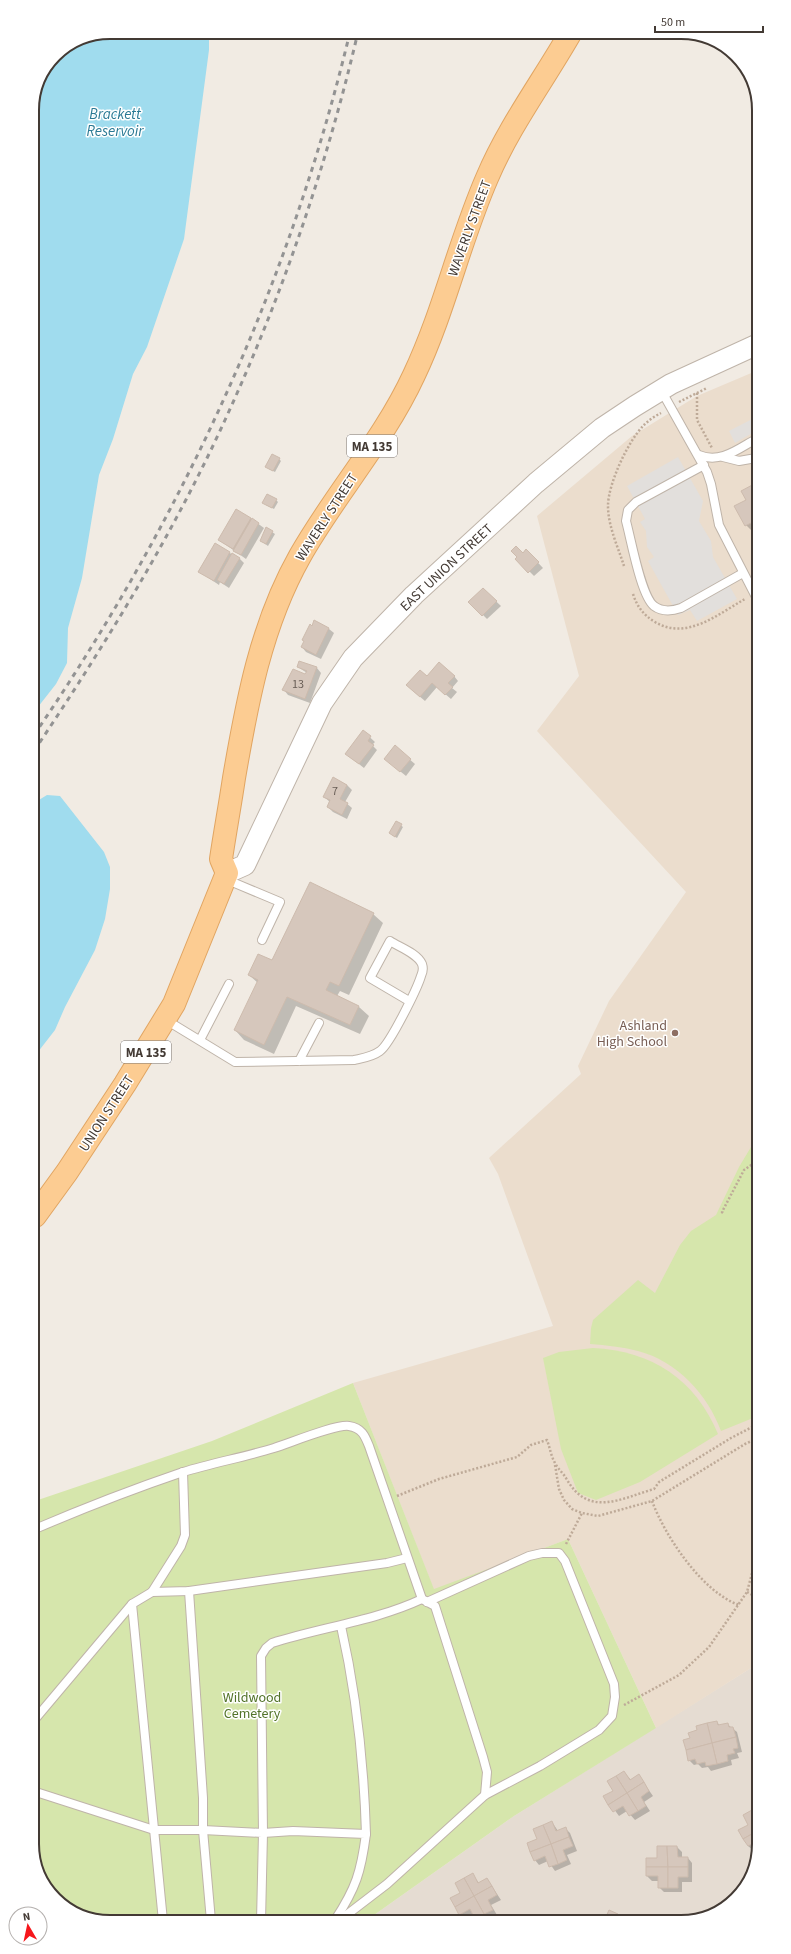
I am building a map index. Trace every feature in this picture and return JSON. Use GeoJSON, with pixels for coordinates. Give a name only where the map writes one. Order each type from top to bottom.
{"type":"FeatureCollection","features":[{"type":"Feature","properties":{"kind":"main road","name":"WAVERLY STREET"},"geometry":{"type":"LineString","coordinates":[[225,876],[221,859],[243,727],[257,663],[278,603],[300,556],[400,404],[415,374],[438,317],[466,230],[498,153],[567,39]]}},
{"type":"Feature","properties":{"kind":"main road","name":"UNION STREET"},"geometry":{"type":"LineString","coordinates":[[39,1210],[67,1172],[148,1049],[174,1004],[225,876]]}},
{"type":"Feature","properties":{"kind":"street","name":"EAST UNION STREET"},"geometry":{"type":"LineString","coordinates":[[225,876],[245,865],[322,703],[353,658],[414,594],[542,478],[602,428],[666,399],[725,358],[752,347]]}},
{"type":"Feature","properties":{"kind":"lane"},"geometry":{"type":"LineString","coordinates":[[666,399],[704,465],[711,484],[719,525],[752,590]]}},
{"type":"Feature","properties":{"kind":"lane"},"geometry":{"type":"LineString","coordinates":[[720,458],[752,441]]}},
{"type":"Feature","properties":{"kind":"lane"},"geometry":{"type":"LineString","coordinates":[[699,455],[706,458],[720,458],[738,461],[752,459]]}},
{"type":"Feature","properties":{"kind":"lane"},"geometry":{"type":"LineString","coordinates":[[704,465],[636,502],[628,510],[626,521],[646,594],[654,606],[661,610],[672,611],[681,608],[743,573]]}},
{"type":"Feature","properties":{"kind":"lane"},"geometry":{"type":"LineString","coordinates":[[225,876],[280,902],[262,940]]}},
{"type":"Feature","properties":{"kind":"lane"},"geometry":{"type":"LineString","coordinates":[[165,1019],[235,1062],[354,1060],[370,1057],[380,1051],[388,1042],[422,976],[423,966],[419,959],[390,942],[370,978],[409,1001]]}},
{"type":"Feature","properties":{"kind":"lane"},"geometry":{"type":"LineString","coordinates":[[200,1040],[229,984]]}},
{"type":"Feature","properties":{"kind":"lane"},"geometry":{"type":"LineString","coordinates":[[299,1061],[320,1023]]}},
{"type":"Feature","properties":{"kind":"lane"},"geometry":{"type":"LineString","coordinates":[[39,1527],[80,1510],[183,1472],[272,1448],[336,1427],[348,1426],[356,1428],[362,1432],[369,1446],[407,1558],[425,1600],[435,1606],[487,1772],[485,1795]]}},
{"type":"Feature","properties":{"kind":"lane"},"geometry":{"type":"LineString","coordinates":[[39,1714],[132,1604],[152,1592],[181,1546],[185,1535],[183,1472]]}},
{"type":"Feature","properties":{"kind":"lane"},"geometry":{"type":"LineString","coordinates":[[261,1915],[263,1833],[261,1691],[263,1652],[269,1645],[284,1639],[341,1626],[399,1610],[529,1556],[542,1553],[559,1553],[565,1560],[614,1684],[616,1698],[612,1716],[599,1730],[540,1766],[485,1795],[387,1884],[347,1915]]}},
{"type":"Feature","properties":{"kind":"lane"},"geometry":{"type":"LineString","coordinates":[[152,1592],[189,1591],[387,1563],[407,1558]]}},
{"type":"Feature","properties":{"kind":"lane"},"geometry":{"type":"LineString","coordinates":[[189,1591],[203,1798],[203,1830],[211,1915]]}},
{"type":"Feature","properties":{"kind":"lane"},"geometry":{"type":"LineString","coordinates":[[132,1604],[162,1915]]}},
{"type":"Feature","properties":{"kind":"lane"},"geometry":{"type":"LineString","coordinates":[[338,1915],[355,1887],[361,1867],[366,1834],[365,1802],[353,1692],[341,1626]]}},
{"type":"Feature","properties":{"kind":"lane"},"geometry":{"type":"LineString","coordinates":[[39,1793],[154,1830],[203,1830],[263,1833],[294,1831],[366,1834]]}},
{"type":"Feature","properties":{"kind":"path"},"geometry":{"type":"LineString","coordinates":[[626,571],[609,516],[608,506],[612,485],[629,447],[643,426],[666,399],[697,393],[708,387]]}},
{"type":"Feature","properties":{"kind":"path"},"geometry":{"type":"LineString","coordinates":[[697,393],[697,420],[720,458]]}},
{"type":"Feature","properties":{"kind":"path"},"geometry":{"type":"LineString","coordinates":[[632,593],[639,609],[646,617],[664,627],[683,629],[703,622],[752,597]]}},
{"type":"Feature","properties":{"kind":"path"},"geometry":{"type":"LineString","coordinates":[[723,1213],[722,1212],[744,1170],[752,1164]]}},
{"type":"Feature","properties":{"kind":"path"},"geometry":{"type":"LineString","coordinates":[[555,1464],[578,1496],[596,1503],[612,1502],[654,1489],[659,1482],[731,1438],[752,1427]]}},
{"type":"Feature","properties":{"kind":"path"},"geometry":{"type":"LineString","coordinates":[[387,1499],[439,1479],[517,1457],[531,1445],[547,1440],[555,1464],[559,1489],[564,1500],[572,1509],[582,1513],[598,1516],[652,1501],[752,1441]]}},
{"type":"Feature","properties":{"kind":"path"},"geometry":{"type":"LineString","coordinates":[[652,1501],[671,1539],[696,1572],[710,1587],[728,1601],[739,1605]]}},
{"type":"Feature","properties":{"kind":"path"},"geometry":{"type":"LineString","coordinates":[[559,1553],[570,1538],[582,1513]]}},
{"type":"Feature","properties":{"kind":"path"},"geometry":{"type":"LineString","coordinates":[[613,1711],[679,1675],[709,1647],[747,1592],[752,1573]]}},
{"type":"Feature","properties":{"kind":"path"},"geometry":{"type":"LineString","coordinates":[[747,1592],[752,1595]]}},
{"type":"Feature","properties":{"kind":"shaded area","name":"Ashland High School"},"geometry":{"type":"Polygon","coordinates":[[[752,373],[752,1667],[656,1728],[568,1539],[434,1590],[353,1383],[553,1326],[498,1174],[489,1158],[581,1074],[578,1066],[609,1001],[686,892],[537,731],[579,676],[537,516],[632,436],[697,396],[752,373]]]}},
{"type":"Feature","properties":{"kind":"shaded area"},"geometry":{"type":"Polygon","coordinates":[[[752,419],[752,433],[735,443],[729,431],[752,419]]]}},
{"type":"Feature","properties":{"kind":"shaded area"},"geometry":{"type":"Polygon","coordinates":[[[678,457],[703,501],[699,521],[711,541],[713,557],[737,599],[697,621],[690,610],[678,615],[648,561],[654,557],[647,547],[646,531],[640,522],[645,519],[627,486],[678,457]]]}},
{"type":"Feature","properties":{"kind":"shaded area"},"geometry":{"type":"Polygon","coordinates":[[[752,1667],[751,1858],[747,1871],[737,1887],[724,1900],[708,1910],[685,1915],[374,1915],[514,1816],[752,1667]]]}},
{"type":"Feature","properties":{"kind":"green space"},"geometry":{"type":"Polygon","coordinates":[[[752,1145],[752,1418],[721,1431],[708,1405],[689,1381],[678,1371],[652,1356],[638,1351],[614,1346],[590,1344],[591,1328],[593,1320],[638,1280],[655,1293],[680,1245],[691,1231],[716,1215],[739,1167],[752,1145]]]}},
{"type":"Feature","properties":{"kind":"green space"},"geometry":{"type":"Polygon","coordinates":[[[593,1348],[614,1350],[634,1355],[652,1362],[669,1372],[684,1383],[697,1398],[718,1434],[640,1482],[596,1500],[578,1493],[561,1449],[543,1358],[559,1352],[593,1348]]]}},
{"type":"Feature","properties":{"kind":"green space","name":"Wildwood Cemetery"},"geometry":{"type":"Polygon","coordinates":[[[353,1383],[434,1589],[568,1539],[656,1728],[514,1816],[374,1915],[106,1915],[83,1910],[67,1900],[54,1887],[46,1875],[41,1862],[39,1844],[39,1500],[212,1441],[353,1383]]]}},
{"type":"Feature","properties":{"kind":"water","name":"Brackett Reservoir"},"geometry":{"type":"Polygon","coordinates":[[[106,39],[209,39],[209,50],[184,239],[147,347],[133,374],[113,439],[99,475],[82,578],[68,628],[67,663],[56,684],[39,706],[39,106],[41,92],[51,71],[60,60],[79,46],[92,41],[106,39]]]}},
{"type":"Feature","properties":{"kind":"water"},"geometry":{"type":"Polygon","coordinates":[[[47,795],[60,796],[104,852],[110,867],[110,889],[105,919],[95,950],[65,1007],[55,1030],[39,1051],[39,800],[47,795]]]}},
{"type":"Feature","properties":{"kind":"building"},"geometry":{"type":"Polygon","coordinates":[[[272,454],[280,458],[273,471],[265,467],[272,454]]]}},
{"type":"Feature","properties":{"kind":"building"},"geometry":{"type":"Polygon","coordinates":[[[752,485],[752,522],[745,526],[734,506],[746,500],[741,491],[752,485]]]}},
{"type":"Feature","properties":{"kind":"building"},"geometry":{"type":"Polygon","coordinates":[[[267,494],[277,499],[272,508],[262,503],[267,494]]]}},
{"type":"Feature","properties":{"kind":"building"},"geometry":{"type":"Polygon","coordinates":[[[236,509],[251,518],[233,549],[218,540],[236,509]]]}},
{"type":"Feature","properties":{"kind":"building"},"geometry":{"type":"Polygon","coordinates":[[[252,518],[259,523],[241,555],[233,551],[252,518]]]}},
{"type":"Feature","properties":{"kind":"building"},"geometry":{"type":"Polygon","coordinates":[[[266,527],[273,531],[266,544],[260,541],[266,527]]]}},
{"type":"Feature","properties":{"kind":"building"},"geometry":{"type":"Polygon","coordinates":[[[215,543],[230,552],[214,581],[198,572],[215,543]]]}},
{"type":"Feature","properties":{"kind":"building"},"geometry":{"type":"Polygon","coordinates":[[[516,546],[523,553],[526,549],[539,562],[528,573],[515,559],[517,557],[511,551],[516,546]]]}},
{"type":"Feature","properties":{"kind":"building"},"geometry":{"type":"Polygon","coordinates":[[[232,553],[240,558],[224,584],[217,580],[232,553]]]}},
{"type":"Feature","properties":{"kind":"building"},"geometry":{"type":"Polygon","coordinates":[[[483,588],[497,601],[482,616],[468,602],[483,588]]]}},
{"type":"Feature","properties":{"kind":"building"},"geometry":{"type":"Polygon","coordinates":[[[314,620],[329,628],[316,655],[301,647],[304,641],[302,640],[310,624],[312,626],[314,620]]]}},
{"type":"Feature","properties":{"kind":"building"},"geometry":{"type":"Polygon","coordinates":[[[299,661],[317,667],[305,699],[282,690],[293,669],[305,674],[307,671],[297,667],[299,661]]]}},
{"type":"Feature","properties":{"kind":"building"},"geometry":{"type":"Polygon","coordinates":[[[439,662],[455,676],[448,683],[453,687],[445,695],[432,683],[420,697],[406,685],[420,670],[427,676],[439,662]]]}},
{"type":"Feature","properties":{"kind":"building"},"geometry":{"type":"Polygon","coordinates":[[[363,730],[371,736],[368,741],[374,745],[359,764],[345,754],[363,730]]]}},
{"type":"Feature","properties":{"kind":"building"},"geometry":{"type":"Polygon","coordinates":[[[395,745],[411,759],[400,772],[384,759],[395,745]]]}},
{"type":"Feature","properties":{"kind":"building"},"geometry":{"type":"Polygon","coordinates":[[[333,777],[347,785],[340,799],[348,803],[342,815],[327,807],[330,800],[323,797],[333,777]]]}},
{"type":"Feature","properties":{"kind":"building"},"geometry":{"type":"Polygon","coordinates":[[[396,821],[402,824],[395,837],[389,833],[396,821]]]}},
{"type":"Feature","properties":{"kind":"building"},"geometry":{"type":"Polygon","coordinates":[[[310,882],[374,913],[339,986],[330,982],[326,990],[359,1006],[350,1025],[287,997],[264,1045],[234,1030],[258,980],[248,975],[258,954],[272,960],[310,882]]]}},
{"type":"Feature","properties":{"kind":"building"},"geometry":{"type":"Polygon","coordinates":[[[717,1721],[718,1725],[728,1723],[729,1727],[733,1727],[736,1737],[712,1743],[707,1723],[717,1721]]]}},
{"type":"Feature","properties":{"kind":"building"},"geometry":{"type":"Polygon","coordinates":[[[707,1723],[712,1743],[686,1750],[683,1740],[690,1738],[688,1733],[697,1730],[696,1726],[707,1723]]]}},
{"type":"Feature","properties":{"kind":"building"},"geometry":{"type":"Polygon","coordinates":[[[736,1737],[738,1748],[733,1749],[735,1753],[727,1755],[728,1761],[717,1764],[712,1743],[736,1737]]]}},
{"type":"Feature","properties":{"kind":"building"},"geometry":{"type":"Polygon","coordinates":[[[712,1743],[717,1764],[706,1766],[705,1762],[697,1764],[695,1759],[688,1761],[686,1750],[712,1743]]]}},
{"type":"Feature","properties":{"kind":"building"},"geometry":{"type":"Polygon","coordinates":[[[624,1771],[630,1780],[639,1774],[644,1782],[627,1793],[616,1776],[624,1771]]]}},
{"type":"Feature","properties":{"kind":"building"},"geometry":{"type":"Polygon","coordinates":[[[616,1776],[627,1793],[608,1805],[603,1796],[613,1791],[607,1781],[616,1776]]]}},
{"type":"Feature","properties":{"kind":"building"},"geometry":{"type":"Polygon","coordinates":[[[644,1782],[649,1791],[641,1797],[646,1806],[638,1811],[627,1793],[644,1782]]]}},
{"type":"Feature","properties":{"kind":"building"},"geometry":{"type":"Polygon","coordinates":[[[627,1793],[638,1811],[629,1816],[623,1806],[613,1812],[608,1805],[627,1793]]]}},
{"type":"Feature","properties":{"kind":"building"},"geometry":{"type":"Polygon","coordinates":[[[752,1810],[752,1834],[743,1839],[738,1830],[748,1825],[743,1815],[752,1810]]]}},
{"type":"Feature","properties":{"kind":"building"},"geometry":{"type":"Polygon","coordinates":[[[552,1821],[556,1831],[566,1827],[569,1837],[551,1844],[543,1825],[552,1821]]]}},
{"type":"Feature","properties":{"kind":"building"},"geometry":{"type":"Polygon","coordinates":[[[543,1825],[551,1844],[530,1852],[527,1843],[537,1839],[533,1829],[543,1825]]]}},
{"type":"Feature","properties":{"kind":"building"},"geometry":{"type":"Polygon","coordinates":[[[752,1834],[752,1844],[748,1846],[743,1839],[752,1834]]]}},
{"type":"Feature","properties":{"kind":"building"},"geometry":{"type":"Polygon","coordinates":[[[569,1837],[573,1846],[563,1850],[567,1860],[558,1864],[551,1844],[569,1837]]]}},
{"type":"Feature","properties":{"kind":"building"},"geometry":{"type":"Polygon","coordinates":[[[551,1844],[558,1864],[549,1867],[545,1856],[534,1861],[530,1852],[551,1844]]]}},
{"type":"Feature","properties":{"kind":"building"},"geometry":{"type":"Polygon","coordinates":[[[657,1846],[667,1846],[668,1867],[646,1867],[646,1858],[657,1858],[657,1846]]]}},
{"type":"Feature","properties":{"kind":"building"},"geometry":{"type":"Polygon","coordinates":[[[667,1846],[677,1846],[678,1857],[688,1857],[688,1867],[668,1867],[667,1846]]]}},
{"type":"Feature","properties":{"kind":"building"},"geometry":{"type":"Polygon","coordinates":[[[646,1867],[668,1867],[668,1888],[658,1888],[658,1876],[646,1876],[646,1867]]]}},
{"type":"Feature","properties":{"kind":"building"},"geometry":{"type":"Polygon","coordinates":[[[668,1867],[688,1867],[688,1877],[678,1877],[678,1888],[668,1888],[668,1867]]]}},
{"type":"Feature","properties":{"kind":"building"},"geometry":{"type":"Polygon","coordinates":[[[473,1873],[478,1883],[487,1878],[492,1886],[474,1896],[464,1878],[473,1873]]]}},
{"type":"Feature","properties":{"kind":"building"},"geometry":{"type":"Polygon","coordinates":[[[464,1878],[474,1896],[455,1907],[450,1898],[460,1893],[455,1883],[464,1878]]]}},
{"type":"Feature","properties":{"kind":"building"},"geometry":{"type":"Polygon","coordinates":[[[492,1886],[497,1895],[488,1900],[493,1910],[484,1914],[474,1896],[492,1886]]]}},
{"type":"Feature","properties":{"kind":"building"},"geometry":{"type":"Polygon","coordinates":[[[474,1896],[484,1914],[473,1915],[470,1909],[459,1915],[455,1907],[474,1896]]]}},
{"type":"Feature","properties":{"kind":"building"},"geometry":{"type":"Polygon","coordinates":[[[609,1910],[618,1914],[618,1915],[607,1915],[609,1910]]]}},
{"type":"Feature","properties":{"kind":"railway"},"geometry":{"type":"LineString","coordinates":[[39,727],[87,654],[137,571],[182,485],[224,398],[262,309],[296,218],[325,126],[348,39]]}},
{"type":"Feature","properties":{"kind":"railway"},"geometry":{"type":"LineString","coordinates":[[39,743],[112,630],[160,548],[183,506],[225,420],[265,326],[301,229],[332,131],[356,39]]}},
{"type":"Feature","properties":{"kind":"place","name":"Ashland High School"},"geometry":{"type":"Point","coordinates":[675,1033]}}]}
